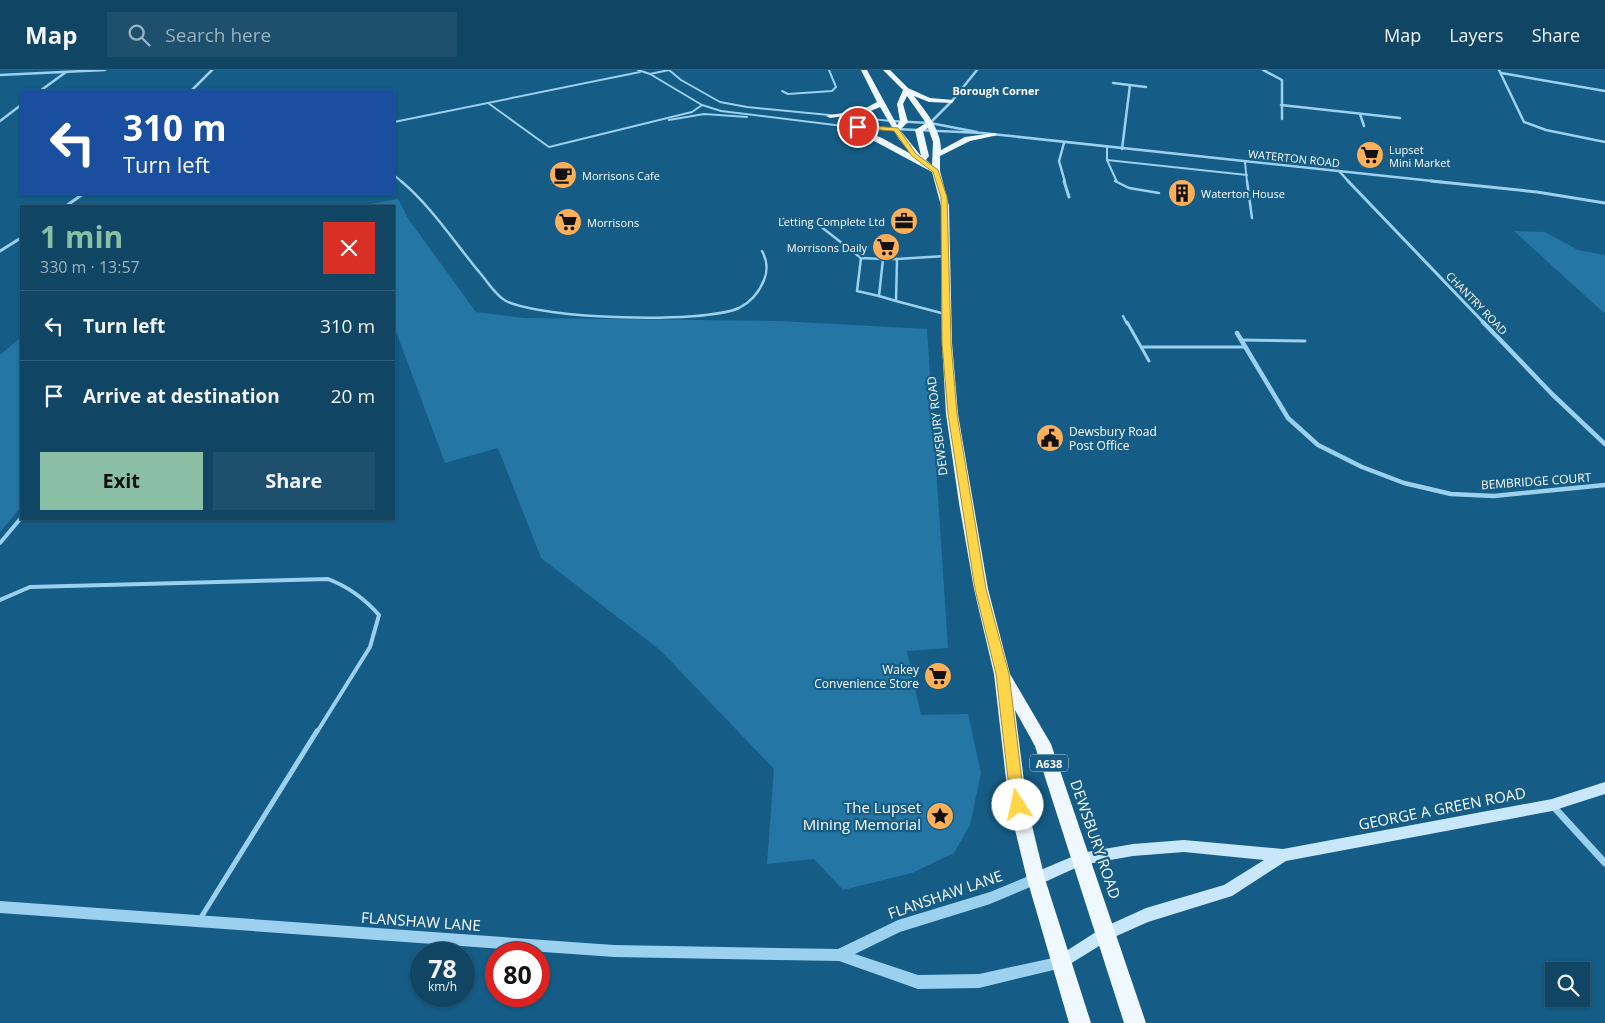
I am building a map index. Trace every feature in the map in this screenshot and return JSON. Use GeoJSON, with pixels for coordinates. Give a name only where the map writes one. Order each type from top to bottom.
{"type":"FeatureCollection","features":[{"type":"Feature","properties":{"kind":"highway"},"geometry":{"type":"LineString","coordinates":[[864,70],[891,121],[921,162]]}},
{"type":"Feature","properties":{"kind":"highway","name":"DEWSBURY ROAD"},"geometry":{"type":"LineString","coordinates":[[886,70],[906,90],[932,127],[937,142],[936,171],[944,197],[947,256],[947,343],[952,414],[966,503],[980,589],[1002,674],[1014,783],[1036,879],[1080,1023]]}},
{"type":"Feature","properties":{"kind":"highway"},"geometry":{"type":"LineString","coordinates":[[896,129],[904,122],[900,104],[906,90],[929,100],[952,101]]}},
{"type":"Feature","properties":{"kind":"highway"},"geometry":{"type":"LineString","coordinates":[[830,116],[866,111],[881,103]]}},
{"type":"Feature","properties":{"kind":"highway"},"geometry":{"type":"LineString","coordinates":[[843,126],[879,140],[936,171]]}},
{"type":"Feature","properties":{"kind":"highway"},"geometry":{"type":"LineString","coordinates":[[921,162],[925,156],[919,130],[932,127]]}},
{"type":"Feature","properties":{"kind":"highway"},"geometry":{"type":"LineString","coordinates":[[938,154],[968,139],[994,135]]}},
{"type":"Feature","properties":{"kind":"highway","name":"DEWSBURY ROAD"},"geometry":{"type":"LineString","coordinates":[[1002,674],[1043,744],[1107,933],[1135,1023]]}},
{"type":"Feature","properties":{"kind":"main road","name":"GEORGE A GREEN ROAD"},"geometry":{"type":"LineString","coordinates":[[1036,879],[1081,859],[1133,850],[1184,846],[1283,855],[1552,805],[1605,788]]}},
{"type":"Feature","properties":{"kind":"main road","name":"GEORGE A GREEN ROAD"},"geometry":{"type":"LineString","coordinates":[[1062,962],[1107,933],[1146,915],[1227,891],[1283,855]]}},
{"type":"Feature","properties":{"kind":"street"},"geometry":{"type":"LineString","coordinates":[[0,75],[105,70]]}},
{"type":"Feature","properties":{"kind":"street"},"geometry":{"type":"LineString","coordinates":[[192,90],[212,70]]}},
{"type":"Feature","properties":{"kind":"street"},"geometry":{"type":"LineString","coordinates":[[891,121],[932,127],[978,70]]}},
{"type":"Feature","properties":{"kind":"street"},"geometry":{"type":"LineString","coordinates":[[1263,70],[1282,80],[1282,119]]}},
{"type":"Feature","properties":{"kind":"street"},"geometry":{"type":"LineString","coordinates":[[41,90],[68,71]]}},
{"type":"Feature","properties":{"kind":"street"},"geometry":{"type":"LineString","coordinates":[[1500,72],[1605,91]]}},
{"type":"Feature","properties":{"kind":"street"},"geometry":{"type":"LineString","coordinates":[[1500,72],[1524,122],[1546,130],[1605,142]]}},
{"type":"Feature","properties":{"kind":"street"},"geometry":{"type":"LineString","coordinates":[[1113,83],[1146,87]]}},
{"type":"Feature","properties":{"kind":"street"},"geometry":{"type":"LineString","coordinates":[[1122,149],[1130,85]]}},
{"type":"Feature","properties":{"kind":"street"},"geometry":{"type":"LineString","coordinates":[[1281,105],[1400,118]]}},
{"type":"Feature","properties":{"kind":"street"},"geometry":{"type":"LineString","coordinates":[[0,121],[20,106]]}},
{"type":"Feature","properties":{"kind":"street"},"geometry":{"type":"LineString","coordinates":[[1360,114],[1364,126]]}},
{"type":"Feature","properties":{"kind":"street","name":"WATERTON ROAD"},"geometry":{"type":"LineString","coordinates":[[932,127],[969,129],[982,134]]}},
{"type":"Feature","properties":{"kind":"street","name":"WATERTON ROAD"},"geometry":{"type":"LineString","coordinates":[[932,127],[1064,143],[1537,192],[1605,203]]}},
{"type":"Feature","properties":{"kind":"street"},"geometry":{"type":"LineString","coordinates":[[896,129],[919,130]]}},
{"type":"Feature","properties":{"kind":"street"},"geometry":{"type":"LineString","coordinates":[[1064,143],[1059,161],[1069,197]]}},
{"type":"Feature","properties":{"kind":"street","name":"CHANTRY ROAD"},"geometry":{"type":"LineString","coordinates":[[1340,172],[1552,394],[1605,444]]}},
{"type":"Feature","properties":{"kind":"street"},"geometry":{"type":"LineString","coordinates":[[67,205],[82,195]]}},
{"type":"Feature","properties":{"kind":"street"},"geometry":{"type":"LineString","coordinates":[[0,251],[20,239]]}},
{"type":"Feature","properties":{"kind":"street","name":"BEMBRIDGE COURT"},"geometry":{"type":"LineString","coordinates":[[1237,333],[1288,418],[1318,445],[1362,467],[1404,483],[1451,494],[1494,496],[1605,485]]}},
{"type":"Feature","properties":{"kind":"street"},"geometry":{"type":"LineString","coordinates":[[1552,805],[1605,863]]}},
{"type":"Feature","properties":{"kind":"street","name":"FLANSHAW LANE"},"geometry":{"type":"LineString","coordinates":[[840,955],[898,926],[990,898],[1036,879]]}},
{"type":"Feature","properties":{"kind":"street","name":"FLANSHAW LANE"},"geometry":{"type":"LineString","coordinates":[[0,907],[614,951],[840,955],[918,982],[979,981],[1062,962]]}},
{"type":"Feature","properties":{"kind":"lane"},"geometry":{"type":"LineString","coordinates":[[650,74],[669,70],[681,80],[720,102],[747,107],[891,121]]}},
{"type":"Feature","properties":{"kind":"lane"},"geometry":{"type":"LineString","coordinates":[[782,91],[788,94],[832,91],[836,87],[830,70]]}},
{"type":"Feature","properties":{"kind":"lane"},"geometry":{"type":"LineString","coordinates":[[395,122],[639,71],[650,74],[702,105],[721,111],[785,120]]}},
{"type":"Feature","properties":{"kind":"lane"},"geometry":{"type":"LineString","coordinates":[[488,103],[549,147],[692,112],[702,105]]}},
{"type":"Feature","properties":{"kind":"lane"},"geometry":{"type":"LineString","coordinates":[[642,125],[704,114],[896,129]]}},
{"type":"Feature","properties":{"kind":"lane"},"geometry":{"type":"LineString","coordinates":[[1107,147],[1107,160],[1112,178],[1129,188],[1158,193]]}},
{"type":"Feature","properties":{"kind":"lane"},"geometry":{"type":"LineString","coordinates":[[1107,160],[1246,175]]}},
{"type":"Feature","properties":{"kind":"lane"},"geometry":{"type":"LineString","coordinates":[[1245,162],[1252,218]]}},
{"type":"Feature","properties":{"kind":"lane"},"geometry":{"type":"LineString","coordinates":[[395,176],[407,185],[498,294],[504,300],[523,309],[566,314],[686,316],[722,312],[738,308],[753,300],[760,293],[766,274],[766,257],[762,251]]}},
{"type":"Feature","properties":{"kind":"lane"},"geometry":{"type":"LineString","coordinates":[[783,219],[815,222],[861,258],[897,259],[947,256]]}},
{"type":"Feature","properties":{"kind":"lane"},"geometry":{"type":"LineString","coordinates":[[861,258],[857,291],[947,314]]}},
{"type":"Feature","properties":{"kind":"lane"},"geometry":{"type":"LineString","coordinates":[[879,296],[883,259]]}},
{"type":"Feature","properties":{"kind":"lane"},"geometry":{"type":"LineString","coordinates":[[896,301],[897,259]]}},
{"type":"Feature","properties":{"kind":"lane"},"geometry":{"type":"LineString","coordinates":[[1123,316],[1149,361]]}},
{"type":"Feature","properties":{"kind":"lane"},"geometry":{"type":"LineString","coordinates":[[1241,340],[1305,341]]}},
{"type":"Feature","properties":{"kind":"lane"},"geometry":{"type":"LineString","coordinates":[[1142,346],[1245,347]]}},
{"type":"Feature","properties":{"kind":"lane"},"geometry":{"type":"LineString","coordinates":[[0,543],[20,519]]}},
{"type":"Feature","properties":{"kind":"lane"},"geometry":{"type":"LineString","coordinates":[[0,600],[30,586],[328,579],[348,587],[365,600],[379,615],[370,647],[199,921]]}},
{"type":"Feature","properties":{"kind":"shaded area"},"geometry":{"type":"Polygon","coordinates":[[[398,199],[409,220],[476,312],[524,318],[781,321],[927,329],[948,648],[907,651],[921,715],[968,714],[981,773],[970,825],[954,853],[912,873],[843,890],[814,859],[767,864],[774,769],[660,650],[541,558],[498,448],[445,463],[395,329],[395,205],[364,205],[398,199]]]}},
{"type":"Feature","properties":{"kind":"shaded area"},"geometry":{"type":"Polygon","coordinates":[[[1514,231],[1545,232],[1578,250],[1605,255],[1605,314],[1514,231]]]}},
{"type":"Feature","properties":{"kind":"shaded area"},"geometry":{"type":"Polygon","coordinates":[[[20,339],[20,508],[0,532],[0,355],[20,339]]]}},
{"type":"Feature","properties":{"kind":"place","name":"Lupset Mini Market"},"geometry":{"type":"Point","coordinates":[1370,155]}},
{"type":"Feature","properties":{"kind":"place","name":"Morrisons Cafe"},"geometry":{"type":"Point","coordinates":[563,175]}},
{"type":"Feature","properties":{"kind":"place","name":"Waterton House"},"geometry":{"type":"Point","coordinates":[1182,193]}},
{"type":"Feature","properties":{"kind":"place","name":"Letting Complete Ltd"},"geometry":{"type":"Point","coordinates":[904,221]}},
{"type":"Feature","properties":{"kind":"place","name":"Morrisons"},"geometry":{"type":"Point","coordinates":[568,222]}},
{"type":"Feature","properties":{"kind":"place","name":"Morrisons Daily"},"geometry":{"type":"Point","coordinates":[886,247]}},
{"type":"Feature","properties":{"kind":"place","name":"Dewsbury Road Post Office"},"geometry":{"type":"Point","coordinates":[1050,438]}},
{"type":"Feature","properties":{"kind":"place","name":"Wakey Convenience Store"},"geometry":{"type":"Point","coordinates":[938,676]}},
{"type":"Feature","properties":{"kind":"place","name":"The Lupset Mining Memorial"},"geometry":{"type":"Point","coordinates":[940,816]}},
{"type":"Feature","properties":{"kind":"district","name":"Borough Corner"},"geometry":{"type":"Point","coordinates":[996,90]}},
{"type":"Feature","properties":{"kind":"route"},"geometry":{"type":"LineString","coordinates":[[858,127],[896,129],[909,150],[921,162],[936,171],[944,197],[947,256],[947,343],[952,414],[980,589],[1002,674],[1018,805]]}}]}
